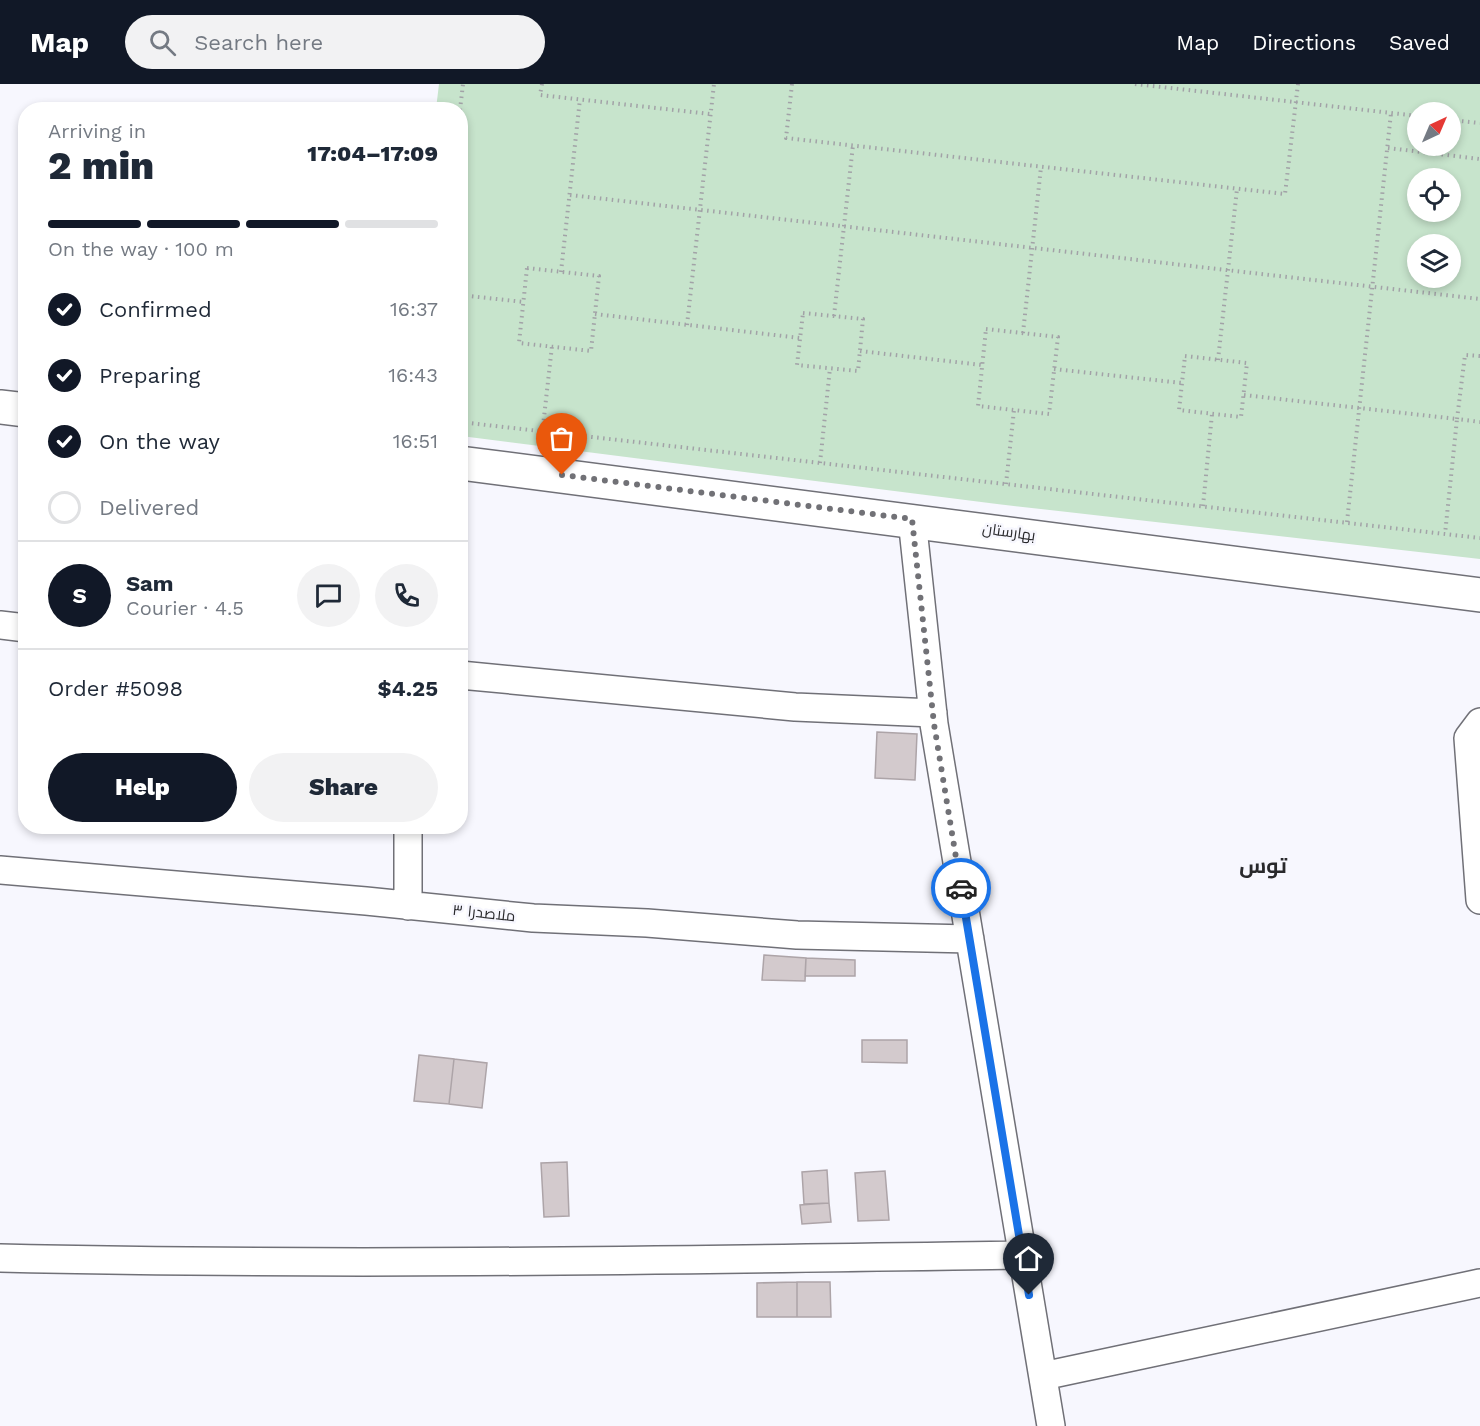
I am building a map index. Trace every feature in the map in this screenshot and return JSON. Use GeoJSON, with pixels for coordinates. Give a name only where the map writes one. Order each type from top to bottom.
{"type":"FeatureCollection","features":[{"type":"Feature","properties":{"kind":"street"},"geometry":{"type":"LineString","coordinates":[[0,407],[18,410]]}},
{"type":"Feature","properties":{"kind":"street","name":"بهارستان"},"geometry":{"type":"LineString","coordinates":[[468,464],[912,519],[1480,595]]}},
{"type":"Feature","properties":{"kind":"street"},"geometry":{"type":"LineString","coordinates":[[912,519],[933,714],[1051,1426]]}},
{"type":"Feature","properties":{"kind":"street"},"geometry":{"type":"LineString","coordinates":[[0,624],[18,627]]}},
{"type":"Feature","properties":{"kind":"street"},"geometry":{"type":"LineString","coordinates":[[468,676],[783,706],[933,714]]}},
{"type":"Feature","properties":{"kind":"street"},"geometry":{"type":"LineString","coordinates":[[1480,723],[1468,738],[1480,900]]}},
{"type":"Feature","properties":{"kind":"street"},"geometry":{"type":"LineString","coordinates":[[408,834],[408,906]]}},
{"type":"Feature","properties":{"kind":"street","name":"ملاصدرا ۳"},"geometry":{"type":"LineString","coordinates":[[0,870],[533,918],[647,923],[797,935],[970,939]]}},
{"type":"Feature","properties":{"kind":"street"},"geometry":{"type":"LineString","coordinates":[[0,1258],[148,1261],[601,1262],[1022,1255]]}},
{"type":"Feature","properties":{"kind":"street"},"geometry":{"type":"LineString","coordinates":[[1043,1376],[1480,1283]]}},
{"type":"Feature","properties":{"kind":"path"},"geometry":{"type":"LineString","coordinates":[[461,102],[463,84]]}},
{"type":"Feature","properties":{"kind":"path"},"geometry":{"type":"LineString","coordinates":[[542,84],[540,95],[710,114]]}},
{"type":"Feature","properties":{"kind":"path"},"geometry":{"type":"LineString","coordinates":[[687,325],[714,84]]}},
{"type":"Feature","properties":{"kind":"path"},"geometry":{"type":"LineString","coordinates":[[792,84],[786,138],[1286,194],[1298,84]]}},
{"type":"Feature","properties":{"kind":"path"},"geometry":{"type":"LineString","coordinates":[[1135,84],[1407,115]]}},
{"type":"Feature","properties":{"kind":"path"},"geometry":{"type":"LineString","coordinates":[[561,272],[580,99]]}},
{"type":"Feature","properties":{"kind":"path"},"geometry":{"type":"LineString","coordinates":[[1347,522],[1391,113]]}},
{"type":"Feature","properties":{"kind":"path"},"geometry":{"type":"LineString","coordinates":[[1461,121],[1480,123]]}},
{"type":"Feature","properties":{"kind":"path"},"geometry":{"type":"LineString","coordinates":[[834,316],[853,146]]}},
{"type":"Feature","properties":{"kind":"path"},"geometry":{"type":"LineString","coordinates":[[1388,148],[1480,159]]}},
{"type":"Feature","properties":{"kind":"path"},"geometry":{"type":"LineString","coordinates":[[1023,333],[1041,167]]}},
{"type":"Feature","properties":{"kind":"path"},"geometry":{"type":"LineString","coordinates":[[1218,360],[1237,189]]}},
{"type":"Feature","properties":{"kind":"path"},"geometry":{"type":"LineString","coordinates":[[570,195],[1480,299]]}},
{"type":"Feature","properties":{"kind":"path"},"geometry":{"type":"LineString","coordinates":[[527,268],[561,272],[599,276],[591,351],[519,343],[527,268]]}},
{"type":"Feature","properties":{"kind":"path"},"geometry":{"type":"LineString","coordinates":[[468,296],[524,302]]}},
{"type":"Feature","properties":{"kind":"path"},"geometry":{"type":"LineString","coordinates":[[803,313],[834,316],[863,319],[858,371],[797,365],[803,313]]}},
{"type":"Feature","properties":{"kind":"path"},"geometry":{"type":"LineString","coordinates":[[595,314],[800,338]]}},
{"type":"Feature","properties":{"kind":"path"},"geometry":{"type":"LineString","coordinates":[[986,328],[1023,333],[1058,337],[1050,414],[978,406],[986,328]]}},
{"type":"Feature","properties":{"kind":"path"},"geometry":{"type":"LineString","coordinates":[[538,472],[552,346]]}},
{"type":"Feature","properties":{"kind":"path"},"geometry":{"type":"LineString","coordinates":[[860,351],[982,365]]}},
{"type":"Feature","properties":{"kind":"path"},"geometry":{"type":"LineString","coordinates":[[1445,534],[1465,355],[1480,356]]}},
{"type":"Feature","properties":{"kind":"path"},"geometry":{"type":"LineString","coordinates":[[1185,356],[1218,360],[1247,363],[1241,417],[1179,410],[1185,356]]}},
{"type":"Feature","properties":{"kind":"path"},"geometry":{"type":"LineString","coordinates":[[820,463],[830,368]]}},
{"type":"Feature","properties":{"kind":"path"},"geometry":{"type":"LineString","coordinates":[[1054,369],[1182,383]]}},
{"type":"Feature","properties":{"kind":"path"},"geometry":{"type":"LineString","coordinates":[[1244,395],[1480,422]]}},
{"type":"Feature","properties":{"kind":"path"},"geometry":{"type":"LineString","coordinates":[[1006,484],[1014,410]]}},
{"type":"Feature","properties":{"kind":"path"},"geometry":{"type":"LineString","coordinates":[[1203,506],[1212,414]]}},
{"type":"Feature","properties":{"kind":"path"},"geometry":{"type":"LineString","coordinates":[[468,423],[1480,538]]}},
{"type":"Feature","properties":{"kind":"green space"},"geometry":{"type":"Polygon","coordinates":[[[439,84],[1480,84],[1480,559],[997,504],[468,437],[468,102],[437,102],[439,84]]]}},
{"type":"Feature","properties":{"kind":"building"},"geometry":{"type":"Polygon","coordinates":[[[877,732],[917,734],[915,780],[875,778],[877,732]]]}},
{"type":"Feature","properties":{"kind":"building"},"geometry":{"type":"Polygon","coordinates":[[[764,955],[806,958],[805,981],[762,980],[764,955]]]}},
{"type":"Feature","properties":{"kind":"building"},"geometry":{"type":"Polygon","coordinates":[[[806,958],[855,960],[855,976],[805,976],[806,958]]]}},
{"type":"Feature","properties":{"kind":"building"},"geometry":{"type":"Polygon","coordinates":[[[862,1040],[907,1040],[907,1063],[862,1062],[862,1040]]]}},
{"type":"Feature","properties":{"kind":"building"},"geometry":{"type":"Polygon","coordinates":[[[419,1055],[454,1059],[449,1104],[414,1101],[419,1055]]]}},
{"type":"Feature","properties":{"kind":"building"},"geometry":{"type":"Polygon","coordinates":[[[454,1059],[487,1063],[482,1108],[449,1104],[454,1059]]]}},
{"type":"Feature","properties":{"kind":"building"},"geometry":{"type":"Polygon","coordinates":[[[567,1162],[569,1216],[544,1217],[541,1163],[567,1162]]]}},
{"type":"Feature","properties":{"kind":"building"},"geometry":{"type":"Polygon","coordinates":[[[827,1170],[829,1203],[804,1204],[802,1172],[827,1170]]]}},
{"type":"Feature","properties":{"kind":"building"},"geometry":{"type":"Polygon","coordinates":[[[885,1171],[889,1220],[858,1221],[855,1173],[885,1171]]]}},
{"type":"Feature","properties":{"kind":"building"},"geometry":{"type":"Polygon","coordinates":[[[829,1203],[831,1222],[802,1224],[800,1205],[829,1203]]]}},
{"type":"Feature","properties":{"kind":"building"},"geometry":{"type":"Polygon","coordinates":[[[797,1282],[830,1282],[831,1317],[797,1317],[797,1282]]]}},
{"type":"Feature","properties":{"kind":"building"},"geometry":{"type":"Polygon","coordinates":[[[797,1282],[797,1317],[757,1317],[757,1283],[797,1282]]]}},
{"type":"Feature","properties":{"kind":"way so far"},"geometry":{"type":"LineString","coordinates":[[562,475],[912,519],[934,724],[961,888]]}},
{"type":"Feature","properties":{"kind":"district","name":"توس"},"geometry":{"type":"Point","coordinates":[1263,865]}},
{"type":"Feature","properties":{"kind":"route"},"geometry":{"type":"LineString","coordinates":[[961,888],[1029,1295]]}}]}
